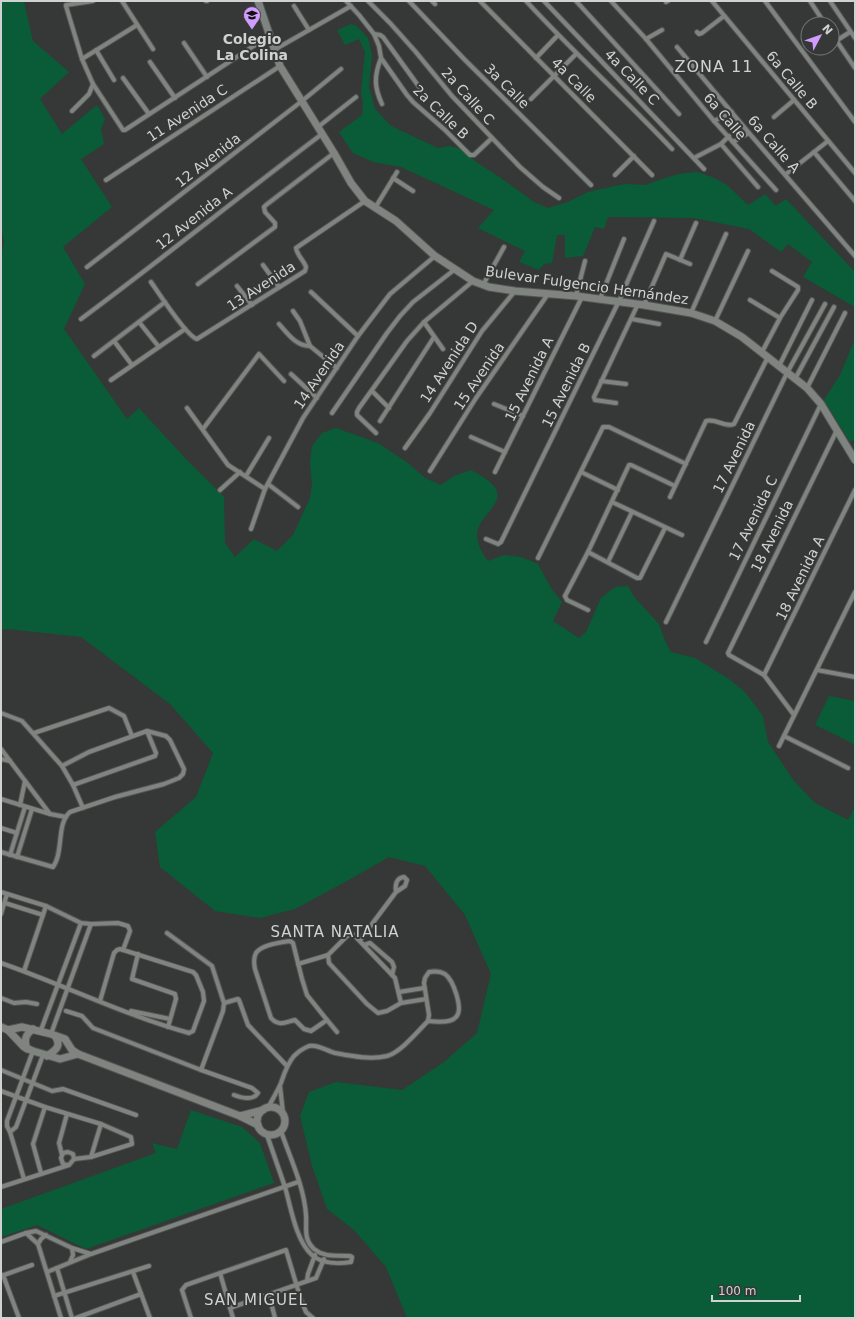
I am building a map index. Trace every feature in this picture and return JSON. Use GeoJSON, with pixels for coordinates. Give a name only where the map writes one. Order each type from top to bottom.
{"type":"FeatureCollection","features":[{"type":"Feature","properties":{"kind":"street"},"geometry":{"type":"LineString","coordinates":[[93,1],[66,5],[82,59],[93,84],[120,128],[125,130],[269,36]]}},
{"type":"Feature","properties":{"kind":"street"},"geometry":{"type":"LineString","coordinates":[[122,1],[153,50]]}},
{"type":"Feature","properties":{"kind":"street","name":"Bulevar Fulgencio Hernández"},"geometry":{"type":"LineString","coordinates":[[258,1],[280,66],[334,153],[350,183],[365,201],[396,221],[435,256],[473,282],[483,285],[515,291],[579,296],[641,304],[691,313],[715,321],[762,352],[807,388],[821,404],[855,460]]}},
{"type":"Feature","properties":{"kind":"street","name":"2a Calle B"},"geometry":{"type":"LineString","coordinates":[[346,1],[374,34],[379,46],[381,58],[413,102],[445,130],[470,155],[474,156],[492,138]]}},
{"type":"Feature","properties":{"kind":"street","name":"2a Calle C"},"geometry":{"type":"LineString","coordinates":[[368,1],[415,51],[452,96],[520,167],[543,187],[559,198]]}},
{"type":"Feature","properties":{"kind":"street","name":"3a Calle"},"geometry":{"type":"LineString","coordinates":[[409,1],[470,65],[591,185]]}},
{"type":"Feature","properties":{"kind":"street","name":"4a Calle"},"geometry":{"type":"LineString","coordinates":[[480,1],[652,175]]}},
{"type":"Feature","properties":{"kind":"street"},"geometry":{"type":"LineString","coordinates":[[526,1],[576,54],[636,111],[672,150]]}},
{"type":"Feature","properties":{"kind":"street","name":"4a Calle C"},"geometry":{"type":"LineString","coordinates":[[544,1],[704,169]]}},
{"type":"Feature","properties":{"kind":"street"},"geometry":{"type":"LineString","coordinates":[[576,1],[679,114]]}},
{"type":"Feature","properties":{"kind":"street","name":"6a Calle"},"geometry":{"type":"LineString","coordinates":[[612,1],[646,39],[714,121],[776,190]]}},
{"type":"Feature","properties":{"kind":"street","name":"6a Calle B"},"geometry":{"type":"LineString","coordinates":[[712,1],[855,173]]}},
{"type":"Feature","properties":{"kind":"street"},"geometry":{"type":"LineString","coordinates":[[766,1],[855,122]]}},
{"type":"Feature","properties":{"kind":"street"},"geometry":{"type":"LineString","coordinates":[[810,1],[820,16]]}},
{"type":"Feature","properties":{"kind":"street"},"geometry":{"type":"LineString","coordinates":[[830,1],[855,38]]}},
{"type":"Feature","properties":{"kind":"street"},"geometry":{"type":"LineString","coordinates":[[294,6],[309,30]]}},
{"type":"Feature","properties":{"kind":"street"},"geometry":{"type":"LineString","coordinates":[[274,50],[351,6]]}},
{"type":"Feature","properties":{"kind":"street"},"geometry":{"type":"LineString","coordinates":[[696,32],[699,34],[702,33],[724,16]]}},
{"type":"Feature","properties":{"kind":"street"},"geometry":{"type":"LineString","coordinates":[[82,59],[137,25]]}},
{"type":"Feature","properties":{"kind":"street"},"geometry":{"type":"LineString","coordinates":[[646,39],[662,30]]}},
{"type":"Feature","properties":{"kind":"street"},"geometry":{"type":"LineString","coordinates":[[840,38],[850,32]]}},
{"type":"Feature","properties":{"kind":"street"},"geometry":{"type":"LineString","coordinates":[[374,34],[383,37],[425,95]]}},
{"type":"Feature","properties":{"kind":"street"},"geometry":{"type":"LineString","coordinates":[[536,58],[558,35]]}},
{"type":"Feature","properties":{"kind":"street"},"geometry":{"type":"LineString","coordinates":[[184,43],[207,77]]}},
{"type":"Feature","properties":{"kind":"street","name":"6a Calle A"},"geometry":{"type":"LineString","coordinates":[[677,46],[749,133],[786,174],[855,256]]}},
{"type":"Feature","properties":{"kind":"street"},"geometry":{"type":"LineString","coordinates":[[840,47],[855,68]]}},
{"type":"Feature","properties":{"kind":"street"},"geometry":{"type":"LineString","coordinates":[[96,50],[114,80]]}},
{"type":"Feature","properties":{"kind":"street"},"geometry":{"type":"LineString","coordinates":[[531,99],[576,54]]}},
{"type":"Feature","properties":{"kind":"street"},"geometry":{"type":"LineString","coordinates":[[381,58],[377,70],[376,81],[377,92],[382,104]]}},
{"type":"Feature","properties":{"kind":"street"},"geometry":{"type":"LineString","coordinates":[[150,62],[175,98]]}},
{"type":"Feature","properties":{"kind":"street","name":"11 Avenida C"},"geometry":{"type":"LineString","coordinates":[[106,180],[280,66]]}},
{"type":"Feature","properties":{"kind":"street","name":"12 Avenida"},"geometry":{"type":"LineString","coordinates":[[87,267],[302,101],[341,69]]}},
{"type":"Feature","properties":{"kind":"street"},"geometry":{"type":"LineString","coordinates":[[123,78],[149,114]]}},
{"type":"Feature","properties":{"kind":"street"},"geometry":{"type":"LineString","coordinates":[[72,110],[89,94],[93,84]]}},
{"type":"Feature","properties":{"kind":"street"},"geometry":{"type":"LineString","coordinates":[[318,127],[356,98]]}},
{"type":"Feature","properties":{"kind":"street"},"geometry":{"type":"LineString","coordinates":[[774,117],[794,100]]}},
{"type":"Feature","properties":{"kind":"street"},"geometry":{"type":"LineString","coordinates":[[714,121],[732,112]]}},
{"type":"Feature","properties":{"kind":"street"},"geometry":{"type":"LineString","coordinates":[[733,142],[749,133]]}},
{"type":"Feature","properties":{"kind":"street","name":"12 Avenida A"},"geometry":{"type":"LineString","coordinates":[[81,319],[141,275],[229,204],[322,134]]}},
{"type":"Feature","properties":{"kind":"street"},"geometry":{"type":"LineString","coordinates":[[694,158],[721,144],[729,136]]}},
{"type":"Feature","properties":{"kind":"street"},"geometry":{"type":"LineString","coordinates":[[786,174],[828,141]]}},
{"type":"Feature","properties":{"kind":"street"},"geometry":{"type":"LineString","coordinates":[[721,144],[758,187]]}},
{"type":"Feature","properties":{"kind":"street"},"geometry":{"type":"LineString","coordinates":[[814,152],[855,201]]}},
{"type":"Feature","properties":{"kind":"street"},"geometry":{"type":"LineString","coordinates":[[198,284],[275,227],[275,223],[265,212],[264,207],[334,153]]}},
{"type":"Feature","properties":{"kind":"street"},"geometry":{"type":"LineString","coordinates":[[615,175],[634,156]]}},
{"type":"Feature","properties":{"kind":"street"},"geometry":{"type":"LineString","coordinates":[[375,208],[397,172]]}},
{"type":"Feature","properties":{"kind":"street"},"geometry":{"type":"LineString","coordinates":[[393,178],[413,191]]}},
{"type":"Feature","properties":{"kind":"street","name":"13 Avenida"},"geometry":{"type":"LineString","coordinates":[[185,329],[194,339],[197,339],[305,271],[306,267],[296,251],[296,248],[365,201]]}},
{"type":"Feature","properties":{"kind":"street","name":"15 Avenida B"},"geometry":{"type":"LineString","coordinates":[[486,539],[498,544],[501,542],[619,301],[654,221]]}},
{"type":"Feature","properties":{"kind":"street"},"geometry":{"type":"LineString","coordinates":[[680,260],[696,223]]}},
{"type":"Feature","properties":{"kind":"street"},"geometry":{"type":"LineString","coordinates":[[691,313],[726,234]]}},
{"type":"Feature","properties":{"kind":"street"},"geometry":{"type":"LineString","coordinates":[[600,299],[624,239]]}},
{"type":"Feature","properties":{"kind":"street"},"geometry":{"type":"LineString","coordinates":[[483,285],[504,247]]}},
{"type":"Feature","properties":{"kind":"street"},"geometry":{"type":"LineString","coordinates":[[715,321],[748,251]]}},
{"type":"Feature","properties":{"kind":"street"},"geometry":{"type":"LineString","coordinates":[[616,403],[595,400],[594,397],[666,254],[690,264]]}},
{"type":"Feature","properties":{"kind":"street","name":"14 Avenida"},"geometry":{"type":"LineString","coordinates":[[251,529],[268,484],[303,418],[358,336],[390,294],[435,256]]}},
{"type":"Feature","properties":{"kind":"street"},"geometry":{"type":"LineString","coordinates":[[579,296],[585,261]]}},
{"type":"Feature","properties":{"kind":"street"},"geometry":{"type":"LineString","coordinates":[[262,265],[280,287]]}},
{"type":"Feature","properties":{"kind":"street"},"geometry":{"type":"LineString","coordinates":[[332,413],[400,316],[414,302],[454,270]]}},
{"type":"Feature","properties":{"kind":"street"},"geometry":{"type":"LineString","coordinates":[[762,352],[780,318],[798,290],[796,286],[772,270]]}},
{"type":"Feature","properties":{"kind":"street"},"geometry":{"type":"LineString","coordinates":[[111,380],[185,329],[151,282]]}},
{"type":"Feature","properties":{"kind":"street"},"geometry":{"type":"LineString","coordinates":[[376,433],[357,415],[359,408],[407,341],[424,322],[473,282]]}},
{"type":"Feature","properties":{"kind":"street"},"geometry":{"type":"LineString","coordinates":[[237,286],[252,305]]}},
{"type":"Feature","properties":{"kind":"street","name":"14 Avenida D"},"geometry":{"type":"LineString","coordinates":[[405,448],[430,413],[482,331],[515,291]]}},
{"type":"Feature","properties":{"kind":"street"},"geometry":{"type":"LineString","coordinates":[[311,292],[358,336]]}},
{"type":"Feature","properties":{"kind":"street","name":"15 Avenida"},"geometry":{"type":"LineString","coordinates":[[430,471],[476,398],[548,294]]}},
{"type":"Feature","properties":{"kind":"street","name":"15 Avenida A"},"geometry":{"type":"LineString","coordinates":[[495,472],[579,296]]}},
{"type":"Feature","properties":{"kind":"street"},"geometry":{"type":"LineString","coordinates":[[750,300],[780,318]]}},
{"type":"Feature","properties":{"kind":"street"},"geometry":{"type":"LineString","coordinates":[[779,366],[812,300]]}},
{"type":"Feature","properties":{"kind":"street"},"geometry":{"type":"LineString","coordinates":[[94,356],[165,302]]}},
{"type":"Feature","properties":{"kind":"street","name":"17 Avenida"},"geometry":{"type":"LineString","coordinates":[[666,622],[787,373],[825,304]]}},
{"type":"Feature","properties":{"kind":"street"},"geometry":{"type":"LineString","coordinates":[[796,379],[834,307]]}},
{"type":"Feature","properties":{"kind":"street"},"geometry":{"type":"LineString","coordinates":[[293,311],[300,321],[310,346],[337,368]]}},
{"type":"Feature","properties":{"kind":"street"},"geometry":{"type":"LineString","coordinates":[[807,388],[845,313]]}},
{"type":"Feature","properties":{"kind":"street"},"geometry":{"type":"LineString","coordinates":[[632,319],[659,324]]}},
{"type":"Feature","properties":{"kind":"street"},"geometry":{"type":"LineString","coordinates":[[139,322],[159,347]]}},
{"type":"Feature","properties":{"kind":"street"},"geometry":{"type":"LineString","coordinates":[[424,322],[443,349]]}},
{"type":"Feature","properties":{"kind":"street"},"geometry":{"type":"LineString","coordinates":[[279,324],[300,345],[310,346]]}},
{"type":"Feature","properties":{"kind":"street"},"geometry":{"type":"LineString","coordinates":[[380,421],[434,337]]}},
{"type":"Feature","properties":{"kind":"street"},"geometry":{"type":"LineString","coordinates":[[114,341],[132,365]]}},
{"type":"Feature","properties":{"kind":"street"},"geometry":{"type":"LineString","coordinates":[[202,429],[259,354],[284,381]]}},
{"type":"Feature","properties":{"kind":"street"},"geometry":{"type":"LineString","coordinates":[[670,497],[706,422],[710,420],[729,426],[734,424],[768,357]]}},
{"type":"Feature","properties":{"kind":"street"},"geometry":{"type":"LineString","coordinates":[[290,374],[317,398]]}},
{"type":"Feature","properties":{"kind":"street"},"geometry":{"type":"LineString","coordinates":[[601,381],[626,384]]}},
{"type":"Feature","properties":{"kind":"street"},"geometry":{"type":"LineString","coordinates":[[372,391],[389,408]]}},
{"type":"Feature","properties":{"kind":"street"},"geometry":{"type":"LineString","coordinates":[[494,404],[522,416]]}},
{"type":"Feature","properties":{"kind":"street","name":"17 Avenida C"},"geometry":{"type":"LineString","coordinates":[[706,642],[821,404]]}},
{"type":"Feature","properties":{"kind":"street"},"geometry":{"type":"LineString","coordinates":[[187,408],[224,461],[266,489]]}},
{"type":"Feature","properties":{"kind":"street"},"geometry":{"type":"LineString","coordinates":[[538,558],[603,427],[609,427],[686,464]]}},
{"type":"Feature","properties":{"kind":"street","name":"18 Avenida"},"geometry":{"type":"LineString","coordinates":[[764,675],[729,656],[728,653],[836,430]]}},
{"type":"Feature","properties":{"kind":"street"},"geometry":{"type":"LineString","coordinates":[[471,436],[505,452]]}},
{"type":"Feature","properties":{"kind":"street"},"geometry":{"type":"LineString","coordinates":[[246,476],[269,438]]}},
{"type":"Feature","properties":{"kind":"street"},"geometry":{"type":"LineString","coordinates":[[588,610],[567,600],[565,596],[588,552],[629,465],[675,486]]}},
{"type":"Feature","properties":{"kind":"street"},"geometry":{"type":"LineString","coordinates":[[220,490],[240,472]]}},
{"type":"Feature","properties":{"kind":"street"},"geometry":{"type":"LineString","coordinates":[[581,472],[618,490]]}},
{"type":"Feature","properties":{"kind":"street"},"geometry":{"type":"LineString","coordinates":[[268,484],[298,507]]}},
{"type":"Feature","properties":{"kind":"street","name":"18 Avenida A"},"geometry":{"type":"LineString","coordinates":[[764,675],[855,490]]}},
{"type":"Feature","properties":{"kind":"street"},"geometry":{"type":"LineString","coordinates":[[612,502],[682,535]]}},
{"type":"Feature","properties":{"kind":"street"},"geometry":{"type":"LineString","coordinates":[[608,562],[632,512]]}},
{"type":"Feature","properties":{"kind":"street"},"geometry":{"type":"LineString","coordinates":[[588,552],[637,578],[641,577],[666,528]]}},
{"type":"Feature","properties":{"kind":"street"},"geometry":{"type":"LineString","coordinates":[[779,746],[855,592]]}},
{"type":"Feature","properties":{"kind":"street"},"geometry":{"type":"LineString","coordinates":[[817,670],[855,677]]}},
{"type":"Feature","properties":{"kind":"street"},"geometry":{"type":"LineString","coordinates":[[764,675],[794,715]]}},
{"type":"Feature","properties":{"kind":"street"},"geometry":{"type":"LineString","coordinates":[[34,733],[109,708],[124,716],[132,736]]}},
{"type":"Feature","properties":{"kind":"street"},"geometry":{"type":"LineString","coordinates":[[1,713],[22,721],[34,733],[62,766],[73,785],[83,808]]}},
{"type":"Feature","properties":{"kind":"street"},"geometry":{"type":"LineString","coordinates":[[1,852],[51,867],[54,866],[60,851],[63,824],[70,812],[115,797],[164,784],[179,778],[183,774],[184,769],[170,740],[166,736],[147,731],[89,752],[62,766]]}},
{"type":"Feature","properties":{"kind":"street"},"geometry":{"type":"LineString","coordinates":[[73,785],[155,756],[156,753],[147,731]]}},
{"type":"Feature","properties":{"kind":"street"},"geometry":{"type":"LineString","coordinates":[[784,736],[848,768]]}},
{"type":"Feature","properties":{"kind":"street"},"geometry":{"type":"LineString","coordinates":[[1,749],[50,814]]}},
{"type":"Feature","properties":{"kind":"street"},"geometry":{"type":"LineString","coordinates":[[1,758],[11,762]]}},
{"type":"Feature","properties":{"kind":"street"},"geometry":{"type":"LineString","coordinates":[[20,805],[25,781]]}},
{"type":"Feature","properties":{"kind":"street"},"geometry":{"type":"LineString","coordinates":[[1,799],[50,814],[66,817]]}},
{"type":"Feature","properties":{"kind":"street"},"geometry":{"type":"LineString","coordinates":[[10,855],[25,807]]}},
{"type":"Feature","properties":{"kind":"street"},"geometry":{"type":"LineString","coordinates":[[17,857],[32,809]]}},
{"type":"Feature","properties":{"kind":"street"},"geometry":{"type":"LineString","coordinates":[[1,828],[17,834]]}},
{"type":"Feature","properties":{"kind":"street"},"geometry":{"type":"LineString","coordinates":[[1,892],[46,906],[81,923],[118,923],[128,926],[130,931],[123,950]]}},
{"type":"Feature","properties":{"kind":"street"},"geometry":{"type":"LineString","coordinates":[[360,940],[396,892]]}},
{"type":"Feature","properties":{"kind":"street"},"geometry":{"type":"LineString","coordinates":[[1,914],[7,894]]}},
{"type":"Feature","properties":{"kind":"street"},"geometry":{"type":"LineString","coordinates":[[5,903],[43,915]]}},
{"type":"Feature","properties":{"kind":"street"},"geometry":{"type":"LineString","coordinates":[[24,971],[46,906]]}},
{"type":"Feature","properties":{"kind":"street"},"geometry":{"type":"LineString","coordinates":[[41,1030],[81,923]]}},
{"type":"Feature","properties":{"kind":"street"},"geometry":{"type":"LineString","coordinates":[[53,1035],[91,924]]}},
{"type":"Feature","properties":{"kind":"street"},"geometry":{"type":"LineString","coordinates":[[167,933],[212,966],[224,1003],[223,1011],[201,1070]]}},
{"type":"Feature","properties":{"kind":"street"},"geometry":{"type":"LineString","coordinates":[[298,964],[328,955],[350,935],[354,935],[395,978],[401,1003]]}},
{"type":"Feature","properties":{"kind":"street"},"geometry":{"type":"LineString","coordinates":[[327,1020],[314,1029],[307,1031],[295,1020],[282,1024],[274,1022],[271,1018],[255,969],[254,962],[258,950],[275,943],[290,941],[293,943],[308,998],[327,1020],[337,1032]]}},
{"type":"Feature","properties":{"kind":"street"},"geometry":{"type":"LineString","coordinates":[[364,945],[370,943],[392,962],[394,968],[392,975]]}},
{"type":"Feature","properties":{"kind":"street"},"geometry":{"type":"LineString","coordinates":[[1,963],[24,971],[57,985],[168,1027],[189,1033],[193,1031],[204,1001],[203,992],[193,972],[123,950],[117,950],[114,953],[100,1001]]}},
{"type":"Feature","properties":{"kind":"street"},"geometry":{"type":"LineString","coordinates":[[138,954],[132,979],[134,981],[173,992],[175,994],[176,999],[168,1027]]}},
{"type":"Feature","properties":{"kind":"street"},"geometry":{"type":"LineString","coordinates":[[328,955],[329,963],[373,1010],[378,1013],[383,1013],[401,1003],[426,999]]}},
{"type":"Feature","properties":{"kind":"street"},"geometry":{"type":"LineString","coordinates":[[258,1125],[258,1116],[266,1108],[280,1085],[287,1066],[294,1056],[302,1050],[310,1046],[317,1046],[334,1052],[354,1056],[371,1057],[387,1056],[399,1048],[428,1021],[429,1015],[424,983],[429,972],[436,971],[444,974],[453,986],[458,1005],[458,1014],[454,1019],[440,1022],[428,1021]]}},
{"type":"Feature","properties":{"kind":"street"},"geometry":{"type":"LineString","coordinates":[[399,992],[424,988]]}},
{"type":"Feature","properties":{"kind":"street"},"geometry":{"type":"LineString","coordinates":[[1,998],[14,1003],[26,1002],[37,1004]]}},
{"type":"Feature","properties":{"kind":"street"},"geometry":{"type":"LineString","coordinates":[[224,1003],[238,999],[248,1025],[287,1066]]}},
{"type":"Feature","properties":{"kind":"street"},"geometry":{"type":"LineString","coordinates":[[119,1008],[170,1019]]}},
{"type":"Feature","properties":{"kind":"street"},"geometry":{"type":"LineString","coordinates":[[66,1011],[82,1016],[93,1028],[201,1070],[256,1089],[258,1093],[255,1097],[250,1098],[234,1095]]}},
{"type":"Feature","properties":{"kind":"street"},"geometry":{"type":"LineString","coordinates":[[5,1028],[22,1026],[41,1030],[65,1039],[78,1054],[240,1116],[258,1125],[267,1135],[301,1240],[314,1257],[323,1261],[344,1263],[352,1261],[352,1257],[350,1256],[325,1255],[310,1245],[306,1237],[306,1215],[298,1182],[281,1131]]}},
{"type":"Feature","properties":{"kind":"street"},"geometry":{"type":"LineString","coordinates":[[5,1028],[21,1045],[30,1050],[60,1060],[78,1054]]}},
{"type":"Feature","properties":{"kind":"street"},"geometry":{"type":"LineString","coordinates":[[24,1179],[7,1126],[7,1121],[23,1079],[30,1050],[25,1042],[26,1037],[33,1029]]}},
{"type":"Feature","properties":{"kind":"street"},"geometry":{"type":"LineString","coordinates":[[10,1132],[16,1127],[45,1055],[55,1051],[58,1047],[58,1040],[53,1035]]}},
{"type":"Feature","properties":{"kind":"street"},"geometry":{"type":"LineString","coordinates":[[1,1070],[52,1090],[63,1089],[136,1116]]}},
{"type":"Feature","properties":{"kind":"street"},"geometry":{"type":"LineString","coordinates":[[267,1135],[274,1135],[281,1131],[285,1123],[280,1085]]}},
{"type":"Feature","properties":{"kind":"street"},"geometry":{"type":"LineString","coordinates":[[1,1091],[45,1107],[101,1124],[130,1136],[132,1144],[91,1157],[74,1159]]}},
{"type":"Feature","properties":{"kind":"street"},"geometry":{"type":"LineString","coordinates":[[41,1173],[33,1144],[45,1107]]}},
{"type":"Feature","properties":{"kind":"street"},"geometry":{"type":"LineString","coordinates":[[240,1116],[266,1108],[278,1109],[283,1113]]}},
{"type":"Feature","properties":{"kind":"street"},"geometry":{"type":"LineString","coordinates":[[67,1165],[63,1164],[61,1160],[62,1155],[59,1143],[68,1114]]}},
{"type":"Feature","properties":{"kind":"street"},"geometry":{"type":"LineString","coordinates":[[91,1157],[101,1124]]}},
{"type":"Feature","properties":{"kind":"street"},"geometry":{"type":"LineString","coordinates":[[1,1187],[72,1164],[74,1159],[73,1154],[68,1152],[63,1153],[62,1155]]}},
{"type":"Feature","properties":{"kind":"street"},"geometry":{"type":"LineString","coordinates":[[47,1272],[91,1254],[298,1182]]}},
{"type":"Feature","properties":{"kind":"street"},"geometry":{"type":"LineString","coordinates":[[1,1242],[36,1231],[72,1248],[91,1254]]}},
{"type":"Feature","properties":{"kind":"street"},"geometry":{"type":"LineString","coordinates":[[26,1233],[38,1244],[61,1318]]}},
{"type":"Feature","properties":{"kind":"street"},"geometry":{"type":"LineString","coordinates":[[38,1244],[46,1235]]}},
{"type":"Feature","properties":{"kind":"street"},"geometry":{"type":"LineString","coordinates":[[70,1263],[72,1258],[72,1248]]}},
{"type":"Feature","properties":{"kind":"street"},"geometry":{"type":"LineString","coordinates":[[191,1318],[182,1290],[186,1285],[286,1250],[295,1286],[306,1312],[313,1318]]}},
{"type":"Feature","properties":{"kind":"street"},"geometry":{"type":"LineString","coordinates":[[307,1281],[308,1274],[317,1251]]}},
{"type":"Feature","properties":{"kind":"street"},"geometry":{"type":"LineString","coordinates":[[230,1308],[316,1278],[325,1255]]}},
{"type":"Feature","properties":{"kind":"street"},"geometry":{"type":"LineString","coordinates":[[19,1318],[2,1276],[32,1265]]}},
{"type":"Feature","properties":{"kind":"street"},"geometry":{"type":"LineString","coordinates":[[54,1296],[149,1266]]}},
{"type":"Feature","properties":{"kind":"street"},"geometry":{"type":"LineString","coordinates":[[57,1268],[72,1318]]}},
{"type":"Feature","properties":{"kind":"street"},"geometry":{"type":"LineString","coordinates":[[133,1272],[150,1318]]}},
{"type":"Feature","properties":{"kind":"street"},"geometry":{"type":"LineString","coordinates":[[220,1273],[233,1318]]}},
{"type":"Feature","properties":{"kind":"street"},"geometry":{"type":"LineString","coordinates":[[50,1281],[60,1278]]}},
{"type":"Feature","properties":{"kind":"street"},"geometry":{"type":"LineString","coordinates":[[76,1318],[85,1317],[141,1294]]}},
{"type":"Feature","properties":{"kind":"street"},"geometry":{"type":"LineString","coordinates":[[269,1295],[275,1318]]}},
{"type":"Feature","properties":{"kind":"green space"},"geometry":{"type":"Polygon","coordinates":[[[1,1],[25,1],[33,41],[69,72],[40,99],[62,134],[97,105],[105,119],[101,129],[104,144],[81,159],[112,207],[63,247],[85,284],[64,329],[127,419],[139,408],[186,459],[224,497],[225,543],[235,557],[254,539],[277,551],[293,535],[310,498],[312,484],[310,463],[312,446],[322,433],[336,428],[378,443],[408,463],[425,478],[441,485],[454,476],[471,470],[492,484],[497,490],[498,497],[479,526],[477,533],[482,552],[488,561],[504,555],[521,557],[538,564],[551,588],[562,602],[553,621],[579,638],[586,632],[601,598],[615,587],[628,586],[635,598],[659,624],[671,652],[695,658],[729,679],[745,692],[763,716],[768,742],[794,781],[815,803],[848,820],[855,807],[855,1318],[407,1318],[386,1267],[354,1230],[327,1209],[312,1166],[300,1116],[309,1092],[336,1082],[402,1090],[444,1062],[477,1033],[491,974],[465,915],[425,866],[389,857],[295,909],[260,918],[215,911],[160,867],[155,832],[196,797],[213,753],[170,704],[81,637],[7,629],[1,630],[1,254],[4,243],[1,224],[1,1]]]}},
{"type":"Feature","properties":{"kind":"green space"},"geometry":{"type":"Polygon","coordinates":[[[351,24],[357,26],[368,38],[372,55],[369,87],[375,109],[391,126],[438,148],[449,146],[462,149],[476,162],[534,202],[548,208],[568,202],[588,192],[626,184],[645,185],[679,174],[697,172],[712,177],[727,185],[748,205],[765,194],[776,206],[786,199],[855,272],[855,307],[803,277],[812,262],[788,244],[781,252],[749,229],[694,218],[608,217],[604,229],[595,227],[583,256],[565,258],[565,235],[557,235],[552,263],[544,264],[539,270],[519,262],[525,251],[478,228],[494,210],[401,167],[373,162],[353,153],[339,132],[362,115],[363,105],[361,92],[365,52],[359,39],[345,45],[337,30],[351,24]]]}},
{"type":"Feature","properties":{"kind":"green space"},"geometry":{"type":"Polygon","coordinates":[[[855,339],[855,439],[850,442],[824,400],[840,375],[855,339]]]}},
{"type":"Feature","properties":{"kind":"green space"},"geometry":{"type":"Polygon","coordinates":[[[829,696],[855,701],[855,746],[852,743],[815,725],[829,696]]]}},
{"type":"Feature","properties":{"kind":"green space"},"geometry":{"type":"Polygon","coordinates":[[[191,1110],[242,1127],[260,1143],[274,1183],[86,1249],[37,1225],[1,1237],[1,1209],[156,1153],[152,1143],[177,1149],[191,1110]]]}},
{"type":"Feature","properties":{"kind":"place","name":"Colegio La Colina"},"geometry":{"type":"Point","coordinates":[252,30]}},
{"type":"Feature","properties":{"kind":"district","name":"ZONA 11"},"geometry":{"type":"Point","coordinates":[714,66]}},
{"type":"Feature","properties":{"kind":"district","name":"SANTA NATALIA"},"geometry":{"type":"Point","coordinates":[335,932]}},
{"type":"Feature","properties":{"kind":"district","name":"SAN MIGUEL"},"geometry":{"type":"Point","coordinates":[256,1300]}}]}
